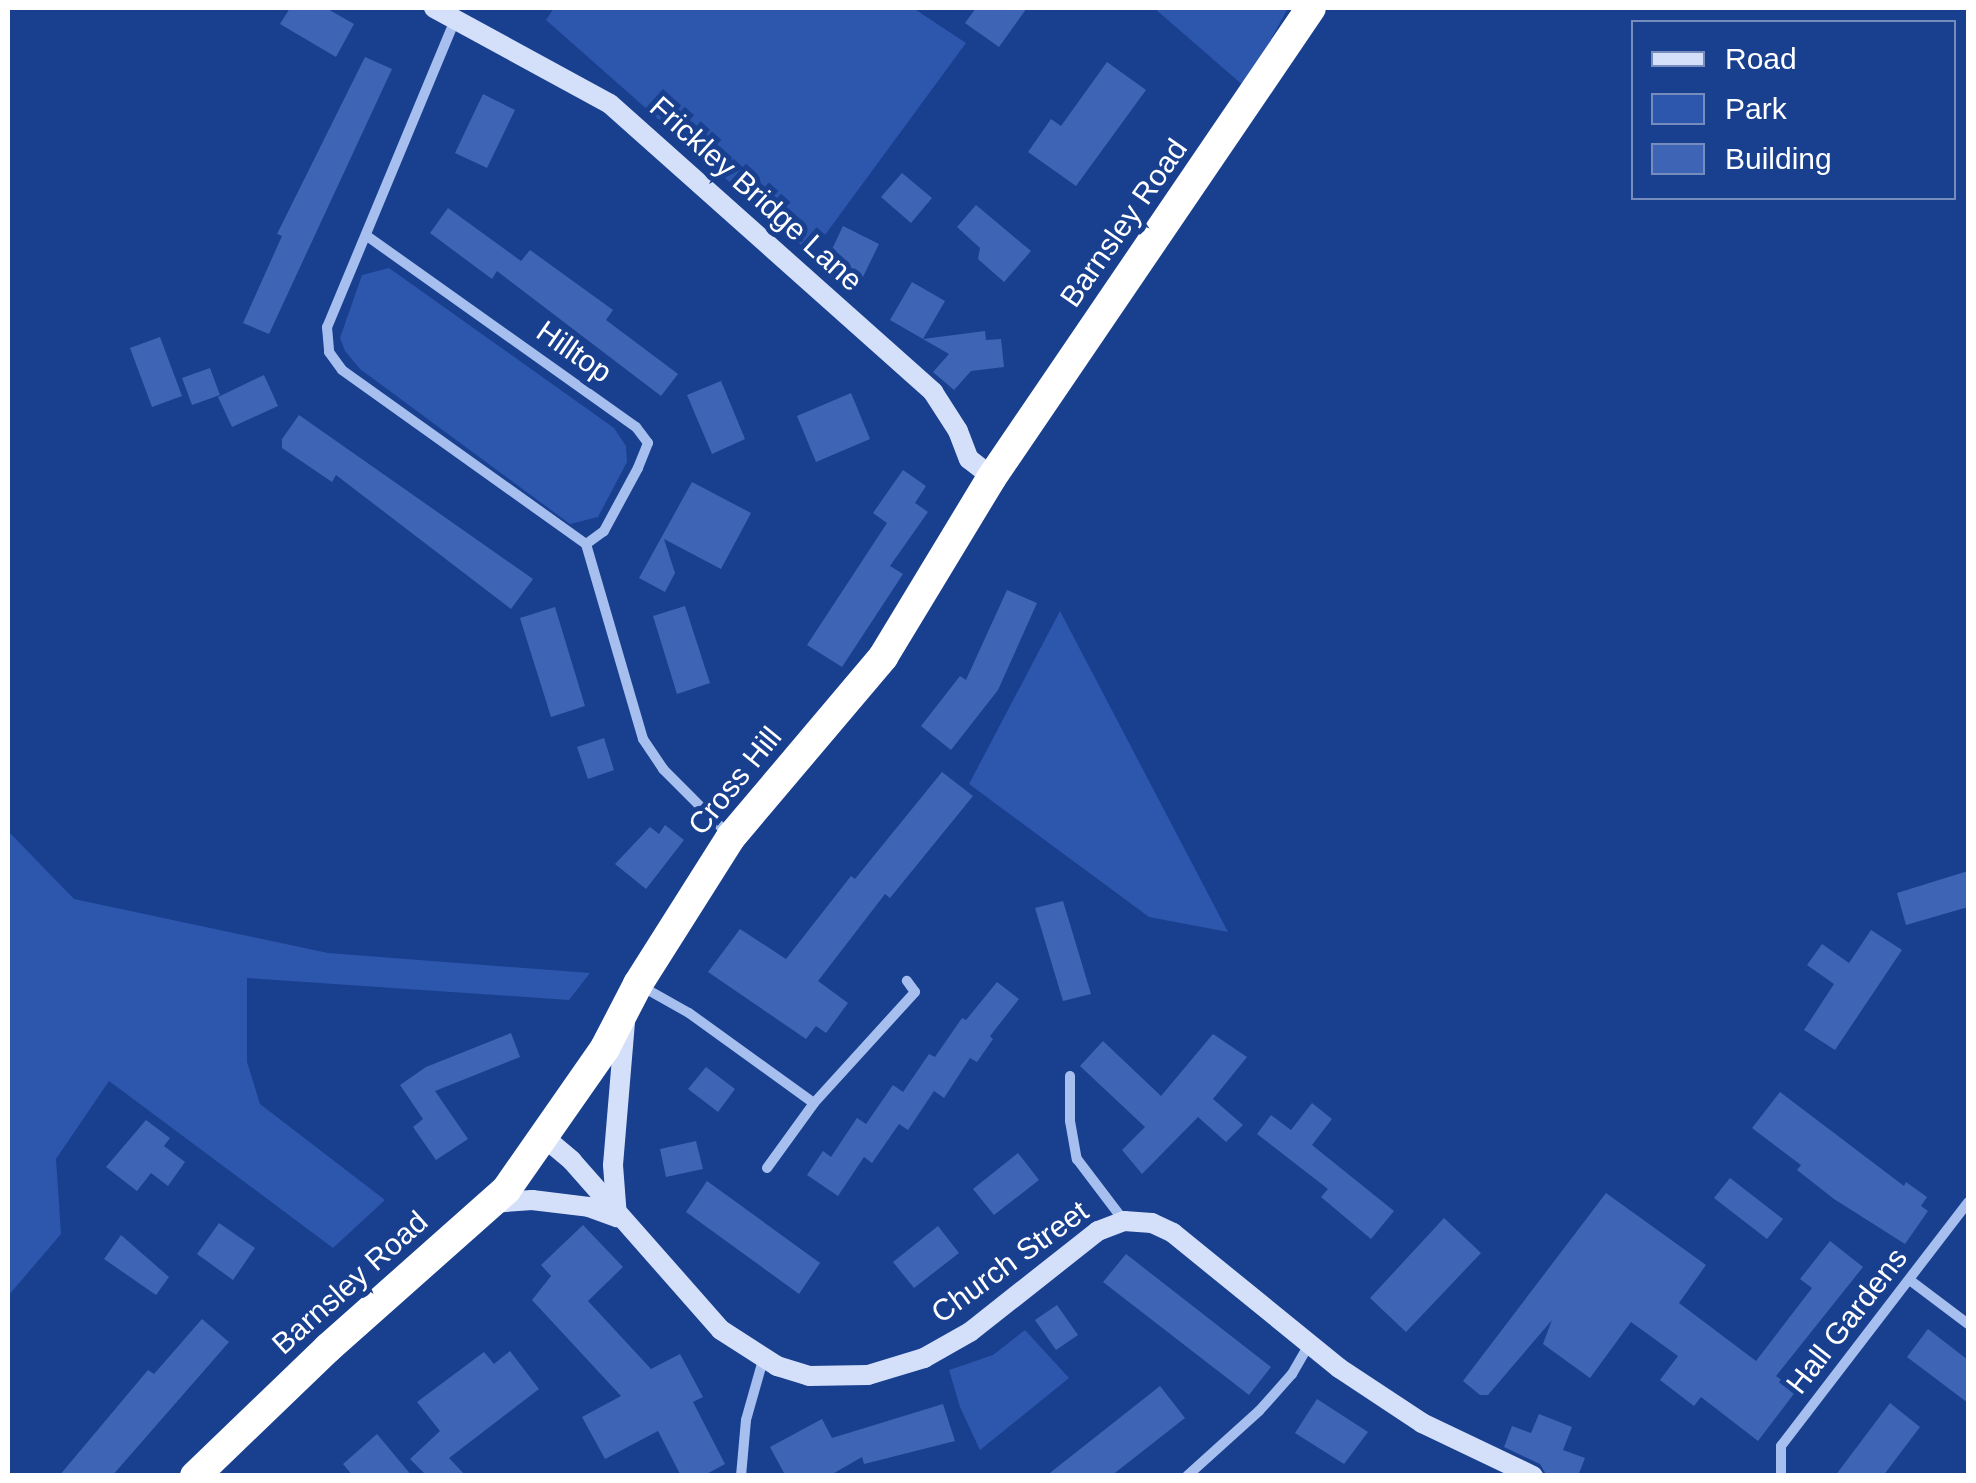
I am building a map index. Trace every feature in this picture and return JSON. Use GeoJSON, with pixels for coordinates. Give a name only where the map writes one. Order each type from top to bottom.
{"type":"FeatureCollection","features":[{"type":"Feature","properties":{"kind":"highway","name":"Barnsley Road"},"geometry":{"type":"LineString","coordinates":[[992,477],[1311,8]]}},
{"type":"Feature","properties":{"kind":"highway","name":"Cross Hill"},"geometry":{"type":"LineString","coordinates":[[545,1138],[730,837],[883,657],[992,477]]}},
{"type":"Feature","properties":{"kind":"highway","name":"Barnsley Road"},"geometry":{"type":"LineString","coordinates":[[195,1476],[492,1203],[545,1138]]}},
{"type":"Feature","properties":{"kind":"street","name":"Frickley Bridge Lane"},"geometry":{"type":"LineString","coordinates":[[434,8],[610,104],[933,392],[958,431],[969,460],[992,477]]}},
{"type":"Feature","properties":{"kind":"street"},"geometry":{"type":"LineString","coordinates":[[455,20],[327,327],[329,352],[342,370],[586,544],[643,739],[663,769],[730,837]]}},
{"type":"Feature","properties":{"kind":"street","name":"Hilltop"},"geometry":{"type":"LineString","coordinates":[[368,236],[636,426],[648,443],[638,468],[604,531],[586,544]]}},
{"type":"Feature","properties":{"kind":"street"},"geometry":{"type":"LineString","coordinates":[[767,1168],[814,1103],[915,992],[907,981]]}},
{"type":"Feature","properties":{"kind":"street"},"geometry":{"type":"LineString","coordinates":[[492,1203],[532,1200],[589,1207],[616,1216],[614,1165],[632,998],[690,1014],[814,1103]]}},
{"type":"Feature","properties":{"kind":"street"},"geometry":{"type":"LineString","coordinates":[[1070,1076],[1070,1121],[1076,1159],[1124,1220]]}},
{"type":"Feature","properties":{"kind":"street","name":"Church Street"},"geometry":{"type":"LineString","coordinates":[[545,1138],[572,1161],[616,1216],[721,1330],[763,1360],[809,1376],[868,1375],[924,1358],[970,1332],[1098,1231],[1124,1220],[1152,1223],[1173,1233],[1309,1345],[1422,1423],[1533,1476]]}},
{"type":"Feature","properties":{"kind":"street","name":"Hall Gardens"},"geometry":{"type":"LineString","coordinates":[[1781,1476],[1781,1446],[1968,1202]]}},
{"type":"Feature","properties":{"kind":"street"},"geometry":{"type":"LineString","coordinates":[[1911,1281],[1968,1324]]}},
{"type":"Feature","properties":{"kind":"street"},"geometry":{"type":"LineString","coordinates":[[1187,1476],[1259,1412],[1292,1374],[1309,1345]]}},
{"type":"Feature","properties":{"kind":"street"},"geometry":{"type":"LineString","coordinates":[[742,1476],[746,1420],[763,1360]]}},
{"type":"Feature","properties":{"kind":"green space"},"geometry":{"type":"Polygon","coordinates":[[[554,8],[913,8],[966,43],[811,254],[546,20],[554,8]]]}},
{"type":"Feature","properties":{"kind":"green space"},"geometry":{"type":"Polygon","coordinates":[[[1154,8],[1288,8],[1245,87],[1154,8]]]}},
{"type":"Feature","properties":{"kind":"green space"},"geometry":{"type":"Polygon","coordinates":[[[389,268],[614,428],[626,446],[627,462],[598,517],[570,524],[360,369],[340,338],[362,275],[389,268]]]}},
{"type":"Feature","properties":{"kind":"green space"},"geometry":{"type":"Polygon","coordinates":[[[1060,611],[1228,932],[1149,917],[969,784],[1060,611]]]}},
{"type":"Feature","properties":{"kind":"green space"},"geometry":{"type":"Polygon","coordinates":[[[8,831],[74,899],[328,953],[590,973],[569,1000],[247,978],[247,1062],[260,1104],[385,1200],[333,1248],[109,1081],[56,1159],[61,1234],[8,1296],[8,831]]]}},
{"type":"Feature","properties":{"kind":"green space"},"geometry":{"type":"Polygon","coordinates":[[[1025,1330],[1069,1378],[980,1450],[960,1407],[949,1370],[993,1355],[1025,1330]]]}},
{"type":"Feature","properties":{"kind":"building"},"geometry":{"type":"Polygon","coordinates":[[[290,8],[326,8],[354,24],[336,57],[280,24],[290,8]]]}},
{"type":"Feature","properties":{"kind":"building"},"geometry":{"type":"Polygon","coordinates":[[[976,8],[1027,8],[999,47],[965,23],[976,8]]]}},
{"type":"Feature","properties":{"kind":"building"},"geometry":{"type":"Polygon","coordinates":[[[365,57],[392,69],[269,334],[243,323],[282,236],[277,234],[365,57]]]}},
{"type":"Feature","properties":{"kind":"building"},"geometry":{"type":"Polygon","coordinates":[[[1107,62],[1146,90],[1076,186],[1028,152],[1051,119],[1061,126],[1107,62]]]}},
{"type":"Feature","properties":{"kind":"building"},"geometry":{"type":"Polygon","coordinates":[[[483,94],[515,110],[487,168],[455,153],[483,94]]]}},
{"type":"Feature","properties":{"kind":"building"},"geometry":{"type":"Polygon","coordinates":[[[902,173],[932,198],[911,223],[881,197],[902,173]]]}},
{"type":"Feature","properties":{"kind":"building"},"geometry":{"type":"Polygon","coordinates":[[[976,205],[1031,251],[1004,282],[978,259],[980,248],[957,227],[976,205]]]}},
{"type":"Feature","properties":{"kind":"building"},"geometry":{"type":"Polygon","coordinates":[[[448,208],[521,261],[530,250],[613,310],[606,320],[678,374],[661,396],[497,271],[492,279],[430,233],[448,208]]]}},
{"type":"Feature","properties":{"kind":"building"},"geometry":{"type":"Polygon","coordinates":[[[843,226],[879,244],[861,281],[825,264],[843,226]]]}},
{"type":"Feature","properties":{"kind":"building"},"geometry":{"type":"Polygon","coordinates":[[[912,282],[945,301],[923,339],[985,331],[986,340],[1001,339],[1004,367],[971,371],[954,390],[933,372],[949,354],[890,320],[912,282]]]}},
{"type":"Feature","properties":{"kind":"building"},"geometry":{"type":"Polygon","coordinates":[[[160,337],[182,396],[152,407],[130,348],[160,337]]]}},
{"type":"Feature","properties":{"kind":"building"},"geometry":{"type":"Polygon","coordinates":[[[210,368],[220,395],[192,405],[182,378],[210,368]]]}},
{"type":"Feature","properties":{"kind":"building"},"geometry":{"type":"Polygon","coordinates":[[[264,375],[278,406],[232,427],[218,397],[264,375]]]}},
{"type":"Feature","properties":{"kind":"building"},"geometry":{"type":"Polygon","coordinates":[[[721,381],[745,439],[712,454],[687,395],[721,381]]]}},
{"type":"Feature","properties":{"kind":"building"},"geometry":{"type":"Polygon","coordinates":[[[851,393],[870,439],[816,462],[797,416],[851,393]]]}},
{"type":"Feature","properties":{"kind":"building"},"geometry":{"type":"Polygon","coordinates":[[[299,415],[533,579],[511,609],[336,475],[332,482],[282,448],[282,439],[299,415]]]}},
{"type":"Feature","properties":{"kind":"building"},"geometry":{"type":"Polygon","coordinates":[[[903,470],[926,486],[915,503],[928,512],[890,566],[903,574],[842,667],[807,645],[887,523],[873,513],[903,470]]]}},
{"type":"Feature","properties":{"kind":"building"},"geometry":{"type":"Polygon","coordinates":[[[692,482],[751,513],[721,569],[664,539],[675,573],[665,592],[639,578],[692,482]]]}},
{"type":"Feature","properties":{"kind":"building"},"geometry":{"type":"Polygon","coordinates":[[[1007,590],[1037,603],[998,690],[951,750],[921,726],[960,676],[966,680],[1007,590]]]}},
{"type":"Feature","properties":{"kind":"building"},"geometry":{"type":"Polygon","coordinates":[[[685,606],[710,683],[677,694],[653,616],[685,606]]]}},
{"type":"Feature","properties":{"kind":"building"},"geometry":{"type":"Polygon","coordinates":[[[555,607],[585,706],[551,717],[520,618],[555,607]]]}},
{"type":"Feature","properties":{"kind":"building"},"geometry":{"type":"Polygon","coordinates":[[[604,738],[614,770],[588,779],[577,747],[604,738]]]}},
{"type":"Feature","properties":{"kind":"building"},"geometry":{"type":"Polygon","coordinates":[[[942,772],[973,796],[890,898],[885,894],[818,981],[848,1003],[826,1033],[816,1026],[806,1039],[708,972],[740,929],[786,959],[851,876],[855,879],[942,772]]]}},
{"type":"Feature","properties":{"kind":"building"},"geometry":{"type":"Polygon","coordinates":[[[665,825],[684,840],[646,889],[615,864],[650,827],[659,834],[665,825]]]}},
{"type":"Feature","properties":{"kind":"building"},"geometry":{"type":"Polygon","coordinates":[[[1968,871],[1968,907],[1906,925],[1897,893],[1968,871]]]}},
{"type":"Feature","properties":{"kind":"building"},"geometry":{"type":"Polygon","coordinates":[[[1063,901],[1091,994],[1063,1001],[1035,908],[1063,901]]]}},
{"type":"Feature","properties":{"kind":"building"},"geometry":{"type":"Polygon","coordinates":[[[1871,930],[1902,950],[1835,1050],[1804,1030],[1834,984],[1807,965],[1822,944],[1849,963],[1871,930]]]}},
{"type":"Feature","properties":{"kind":"building"},"geometry":{"type":"Polygon","coordinates":[[[997,982],[1019,999],[990,1036],[993,1039],[977,1062],[970,1058],[944,1098],[934,1091],[908,1130],[899,1124],[872,1163],[864,1157],[838,1196],[807,1175],[823,1151],[831,1157],[857,1118],[866,1124],[893,1085],[903,1092],[929,1054],[935,1057],[962,1018],[966,1020],[997,982]]]}},
{"type":"Feature","properties":{"kind":"building"},"geometry":{"type":"Polygon","coordinates":[[[511,1033],[520,1057],[435,1091],[468,1139],[436,1160],[413,1127],[423,1119],[400,1085],[426,1067],[511,1033]]]}},
{"type":"Feature","properties":{"kind":"building"},"geometry":{"type":"Polygon","coordinates":[[[1213,1034],[1247,1057],[1213,1099],[1243,1125],[1226,1142],[1198,1117],[1142,1174],[1122,1150],[1145,1127],[1080,1066],[1103,1041],[1161,1096],[1213,1034]]]}},
{"type":"Feature","properties":{"kind":"building"},"geometry":{"type":"Polygon","coordinates":[[[706,1067],[735,1089],[718,1112],[688,1089],[706,1067]]]}},
{"type":"Feature","properties":{"kind":"building"},"geometry":{"type":"Polygon","coordinates":[[[1780,1092],[1904,1186],[1906,1182],[1927,1197],[1921,1206],[1928,1211],[1905,1244],[1834,1199],[1797,1170],[1801,1165],[1752,1128],[1780,1092]]]}},
{"type":"Feature","properties":{"kind":"building"},"geometry":{"type":"Polygon","coordinates":[[[1312,1103],[1332,1119],[1312,1145],[1394,1211],[1371,1239],[1321,1197],[1328,1189],[1257,1134],[1271,1115],[1291,1130],[1312,1103]]]}},
{"type":"Feature","properties":{"kind":"building"},"geometry":{"type":"Polygon","coordinates":[[[146,1120],[170,1138],[164,1146],[185,1162],[168,1186],[151,1173],[137,1191],[106,1167],[146,1120]]]}},
{"type":"Feature","properties":{"kind":"building"},"geometry":{"type":"Polygon","coordinates":[[[696,1141],[703,1169],[666,1177],[660,1149],[696,1141]]]}},
{"type":"Feature","properties":{"kind":"building"},"geometry":{"type":"Polygon","coordinates":[[[1018,1153],[1039,1180],[994,1215],[973,1189],[1018,1153]]]}},
{"type":"Feature","properties":{"kind":"building"},"geometry":{"type":"Polygon","coordinates":[[[1730,1178],[1783,1219],[1767,1239],[1714,1198],[1730,1178]]]}},
{"type":"Feature","properties":{"kind":"building"},"geometry":{"type":"Polygon","coordinates":[[[707,1181],[820,1263],[799,1294],[686,1212],[707,1181]]]}},
{"type":"Feature","properties":{"kind":"building"},"geometry":{"type":"Polygon","coordinates":[[[1606,1193],[1706,1265],[1679,1303],[1756,1361],[1812,1288],[1800,1279],[1830,1241],[1863,1267],[1776,1376],[1796,1391],[1758,1441],[1701,1397],[1694,1406],[1660,1380],[1678,1356],[1631,1322],[1590,1378],[1543,1344],[1552,1320],[1488,1395],[1480,1395],[1463,1381],[1606,1193]]]}},
{"type":"Feature","properties":{"kind":"building"},"geometry":{"type":"Polygon","coordinates":[[[1444,1218],[1481,1253],[1406,1332],[1370,1298],[1444,1218]]]}},
{"type":"Feature","properties":{"kind":"building"},"geometry":{"type":"Polygon","coordinates":[[[219,1223],[255,1248],[233,1280],[197,1254],[219,1223]]]}},
{"type":"Feature","properties":{"kind":"building"},"geometry":{"type":"Polygon","coordinates":[[[583,1225],[623,1267],[588,1301],[651,1369],[680,1354],[703,1397],[693,1402],[725,1464],[703,1476],[681,1476],[658,1431],[605,1459],[582,1417],[621,1396],[532,1300],[551,1276],[541,1265],[583,1225]]]}},
{"type":"Feature","properties":{"kind":"building"},"geometry":{"type":"Polygon","coordinates":[[[938,1226],[959,1253],[914,1288],[893,1262],[938,1226]]]}},
{"type":"Feature","properties":{"kind":"building"},"geometry":{"type":"Polygon","coordinates":[[[121,1235],[169,1277],[156,1295],[104,1259],[121,1235]]]}},
{"type":"Feature","properties":{"kind":"building"},"geometry":{"type":"Polygon","coordinates":[[[1126,1254],[1271,1367],[1249,1395],[1103,1282],[1126,1254]]]}},
{"type":"Feature","properties":{"kind":"building"},"geometry":{"type":"Polygon","coordinates":[[[1057,1305],[1078,1335],[1056,1350],[1035,1320],[1057,1305]]]}},
{"type":"Feature","properties":{"kind":"building"},"geometry":{"type":"Polygon","coordinates":[[[202,1319],[229,1342],[112,1476],[59,1476],[148,1370],[154,1374],[202,1319]]]}},
{"type":"Feature","properties":{"kind":"building"},"geometry":{"type":"Polygon","coordinates":[[[1928,1329],[1968,1360],[1968,1403],[1907,1357],[1928,1329]]]}},
{"type":"Feature","properties":{"kind":"building"},"geometry":{"type":"Polygon","coordinates":[[[510,1351],[539,1389],[449,1458],[466,1476],[427,1476],[410,1459],[440,1431],[417,1402],[484,1352],[494,1364],[510,1351]]]}},
{"type":"Feature","properties":{"kind":"building"},"geometry":{"type":"Polygon","coordinates":[[[1160,1386],[1185,1418],[1111,1476],[1046,1476],[1160,1386]]]}},
{"type":"Feature","properties":{"kind":"building"},"geometry":{"type":"Polygon","coordinates":[[[1317,1399],[1368,1432],[1344,1464],[1295,1433],[1317,1399]]]}},
{"type":"Feature","properties":{"kind":"building"},"geometry":{"type":"Polygon","coordinates":[[[1890,1403],[1920,1427],[1883,1476],[1835,1476],[1890,1403]]]}},
{"type":"Feature","properties":{"kind":"building"},"geometry":{"type":"Polygon","coordinates":[[[943,1404],[955,1441],[864,1464],[862,1457],[829,1476],[785,1475],[770,1447],[822,1419],[832,1438],[943,1404]]]}},
{"type":"Feature","properties":{"kind":"building"},"geometry":{"type":"Polygon","coordinates":[[[1539,1414],[1572,1427],[1563,1450],[1585,1458],[1578,1476],[1547,1476],[1540,1464],[1504,1447],[1512,1426],[1531,1433],[1539,1414]]]}},
{"type":"Feature","properties":{"kind":"building"},"geometry":{"type":"Polygon","coordinates":[[[377,1434],[412,1476],[353,1476],[343,1464],[377,1434]]]}}]}
